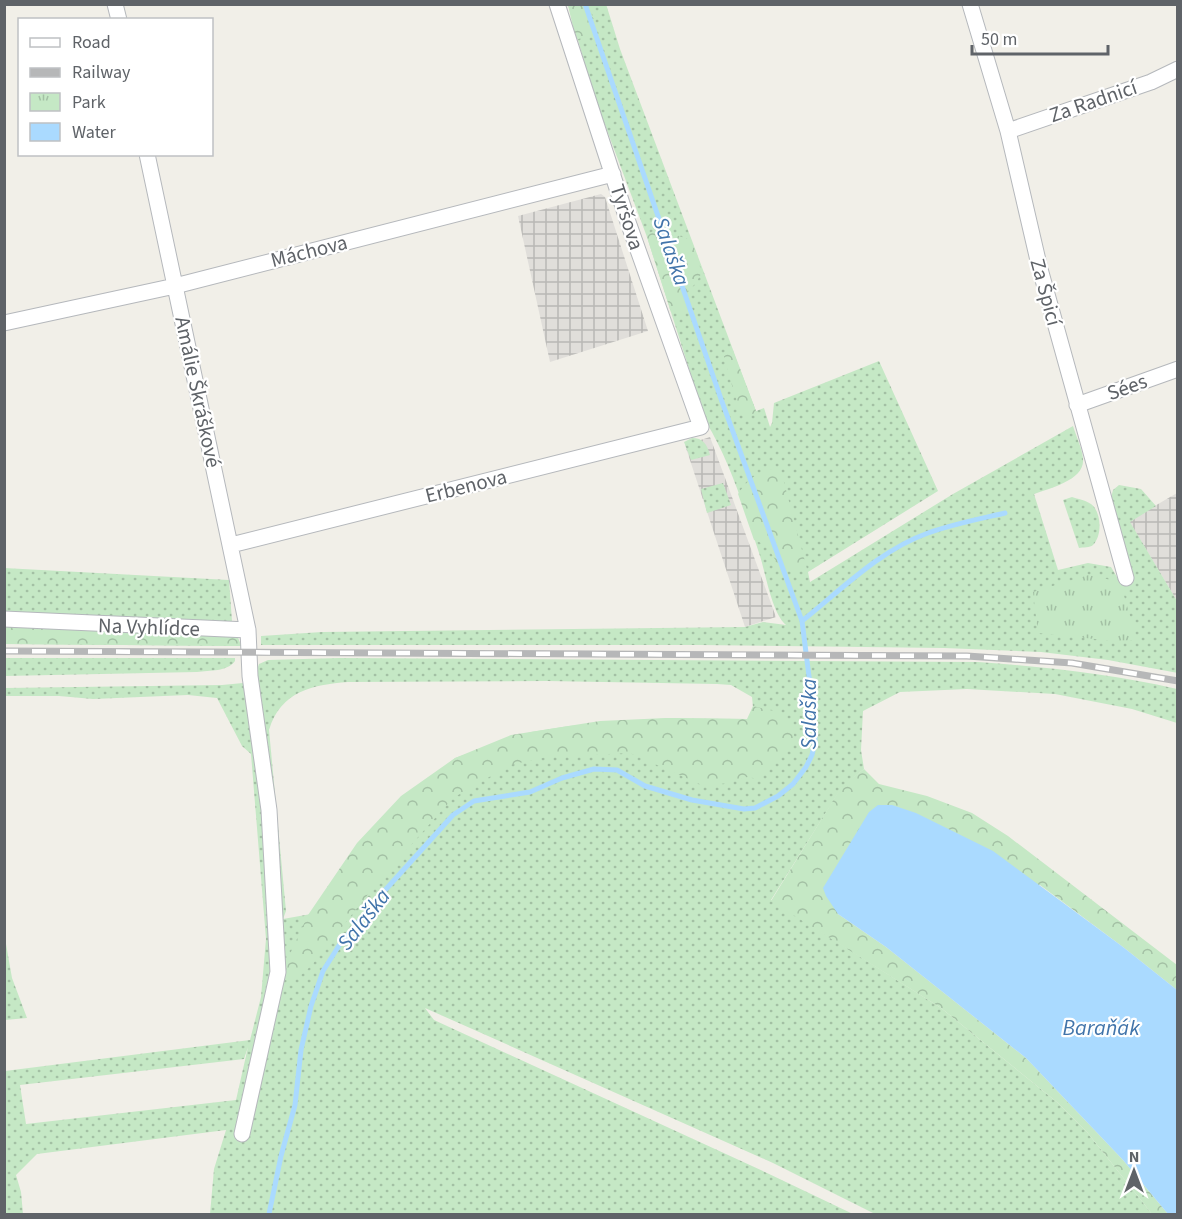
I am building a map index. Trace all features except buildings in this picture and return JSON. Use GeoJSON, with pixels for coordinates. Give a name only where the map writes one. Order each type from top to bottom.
{"type":"FeatureCollection","features":[{"type":"Feature","properties":{"kind":"street","name":"Tyršova"},"geometry":{"type":"LineString","coordinates":[[557,4],[701,428]]}},
{"type":"Feature","properties":{"kind":"street","name":"Za Špicí"},"geometry":{"type":"LineString","coordinates":[[970,4],[1008,131],[1040,269],[1126,578]]}},
{"type":"Feature","properties":{"kind":"street","name":"Za Radnicí"},"geometry":{"type":"LineString","coordinates":[[1008,131],[1151,81],[1178,69]]}},
{"type":"Feature","properties":{"kind":"street","name":"Amálie Škráškové"},"geometry":{"type":"LineString","coordinates":[[147,156],[248,630]]}},
{"type":"Feature","properties":{"kind":"street","name":"Máchova"},"geometry":{"type":"LineString","coordinates":[[4,323],[175,286],[613,174]]}},
{"type":"Feature","properties":{"kind":"street","name":"Sées"},"geometry":{"type":"LineString","coordinates":[[1077,405],[1178,369]]}},
{"type":"Feature","properties":{"kind":"street","name":"Erbenova"},"geometry":{"type":"LineString","coordinates":[[231,545],[701,428]]}},
{"type":"Feature","properties":{"kind":"street","name":"Na Vyhlídce"},"geometry":{"type":"LineString","coordinates":[[4,619],[248,630]]}},
{"type":"Feature","properties":{"kind":"street"},"geometry":{"type":"LineString","coordinates":[[242,1134],[278,972],[268,810],[250,676],[248,630]]}},
{"type":"Feature","properties":{"kind":"shaded area"},"geometry":{"type":"Polygon","coordinates":[[[601,194],[605,197],[648,331],[550,362],[518,216],[601,194]]]}},
{"type":"Feature","properties":{"kind":"shaded area"},"geometry":{"type":"Polygon","coordinates":[[[710,437],[776,617],[745,627],[685,445],[710,437]]]}},
{"type":"Feature","properties":{"kind":"shaded area"},"geometry":{"type":"Polygon","coordinates":[[[1177,493],[1177,601],[1129,521],[1177,493]]]}},
{"type":"Feature","properties":{"kind":"green space"},"geometry":{"type":"Polygon","coordinates":[[[606,4],[620,49],[756,411],[764,408],[770,427],[774,403],[879,361],[938,491],[808,572],[810,582],[953,494],[1073,426],[1083,459],[1082,466],[1073,478],[1034,494],[1058,570],[1088,563],[1111,567],[1120,582],[1134,578],[1111,498],[1113,490],[1119,485],[1141,489],[1156,506],[1130,522],[1177,601],[1178,673],[1108,660],[1041,652],[944,648],[699,645],[261,645],[261,636],[322,632],[745,627],[763,622],[786,625],[773,603],[760,556],[730,471],[706,422],[647,237],[593,93],[568,5],[606,4]]]}},
{"type":"Feature","properties":{"kind":"green space"},"geometry":{"type":"Polygon","coordinates":[[[568,5],[588,5],[596,25],[595,33],[576,40],[568,5]]]}},
{"type":"Feature","properties":{"kind":"green space"},"geometry":{"type":"Polygon","coordinates":[[[658,230],[690,240],[702,272],[687,292],[690,307],[680,314],[671,312],[647,237],[651,232],[658,230]]]}},
{"type":"Feature","properties":{"kind":"green space"},"geometry":{"type":"Polygon","coordinates":[[[733,351],[756,411],[751,416],[740,409],[727,368],[724,356],[733,351]]]}},
{"type":"Feature","properties":{"kind":"green space"},"geometry":{"type":"Polygon","coordinates":[[[692,438],[704,442],[710,455],[691,460],[684,442],[692,438]]]}},
{"type":"Feature","properties":{"kind":"green space"},"geometry":{"type":"Polygon","coordinates":[[[773,469],[781,471],[807,569],[783,569],[768,549],[754,540],[738,494],[753,477],[773,469]]]}},
{"type":"Feature","properties":{"kind":"green space"},"geometry":{"type":"Polygon","coordinates":[[[723,483],[731,505],[707,513],[701,489],[723,483]]]}},
{"type":"Feature","properties":{"kind":"green space"},"geometry":{"type":"Polygon","coordinates":[[[1072,497],[1091,504],[1099,517],[1098,535],[1090,547],[1079,548],[1063,500],[1072,497]]]}},
{"type":"Feature","properties":{"kind":"green space"},"geometry":{"type":"Polygon","coordinates":[[[4,568],[229,580],[233,635],[238,638],[241,646],[5,644],[4,568]]]}},
{"type":"Feature","properties":{"kind":"green space"},"geometry":{"type":"Polygon","coordinates":[[[1089,575],[1120,582],[1137,640],[1114,641],[1038,633],[1033,592],[1089,575]]]}},
{"type":"Feature","properties":{"kind":"green space"},"geometry":{"type":"Polygon","coordinates":[[[4,624],[233,635],[238,638],[241,646],[5,644],[4,624]]]}},
{"type":"Feature","properties":{"kind":"green space"},"geometry":{"type":"Polygon","coordinates":[[[4,658],[235,658],[235,661],[228,667],[213,671],[5,676],[4,658]]]}},
{"type":"Feature","properties":{"kind":"green space"},"geometry":{"type":"Polygon","coordinates":[[[339,658],[978,662],[1078,672],[1177,689],[1177,723],[1132,709],[1055,694],[967,689],[900,692],[863,711],[861,750],[864,769],[842,787],[771,900],[941,1008],[1058,1103],[1087,1132],[1152,1214],[875,1214],[773,1163],[425,1008],[434,1020],[853,1214],[210,1214],[214,1169],[226,1130],[37,1154],[16,1175],[21,1192],[23,1214],[5,1214],[5,1071],[250,1040],[261,997],[266,939],[251,754],[242,746],[217,698],[188,695],[93,699],[59,696],[5,696],[5,688],[243,683],[249,694],[259,664],[268,660],[339,658]],[[547,681],[348,682],[310,688],[290,698],[281,706],[269,730],[286,911],[283,919],[311,914],[434,776],[455,758],[531,732],[569,726],[670,718],[748,719],[753,707],[752,697],[731,685],[547,681]],[[248,1047],[244,1059],[20,1085],[26,1124],[236,1100],[248,1047]]]}},
{"type":"Feature","properties":{"kind":"green space"},"geometry":{"type":"Polygon","coordinates":[[[753,706],[778,712],[791,721],[795,740],[759,779],[747,777],[728,783],[704,786],[630,753],[546,757],[510,765],[453,798],[377,883],[311,966],[294,981],[285,980],[289,956],[308,915],[357,843],[401,796],[455,758],[511,735],[600,721],[666,718],[747,719],[753,706]]]}},
{"type":"Feature","properties":{"kind":"green space"},"geometry":{"type":"Polygon","coordinates":[[[864,769],[879,784],[927,796],[972,813],[1008,836],[1177,965],[1177,990],[1040,885],[838,914],[886,947],[1026,1058],[1123,1160],[1168,1214],[1152,1214],[1087,1132],[1058,1103],[941,1008],[771,901],[842,786],[864,769]]]}},
{"type":"Feature","properties":{"kind":"green space"},"geometry":{"type":"Polygon","coordinates":[[[4,916],[12,978],[27,1018],[5,1020],[4,916]]]}},
{"type":"Feature","properties":{"kind":"water","name":"Baraňák"},"geometry":{"type":"Polygon","coordinates":[[[878,805],[892,805],[916,813],[993,851],[1177,990],[1177,1214],[1168,1214],[1123,1160],[1026,1058],[886,947],[838,914],[823,888],[869,812],[878,805]]]}},
{"type":"Feature","properties":{"kind":"waterway","name":"Salaška"},"geometry":{"type":"LineString","coordinates":[[269,1214],[295,1105],[301,1050],[311,1006],[323,971],[340,944],[378,898],[453,815],[474,801],[530,792],[562,778],[594,769],[617,770],[645,786],[692,800],[744,809],[755,808],[778,796],[793,784],[812,755],[815,741],[813,708],[802,621],[721,399],[585,4]]}},
{"type":"Feature","properties":{"kind":"waterway"},"geometry":{"type":"LineString","coordinates":[[802,621],[877,560],[910,540],[947,527],[1005,513]]}},
{"type":"Feature","properties":{"kind":"railway"},"geometry":{"type":"LineString","coordinates":[[4,651],[967,656],[1072,663],[1178,681]]}}]}
